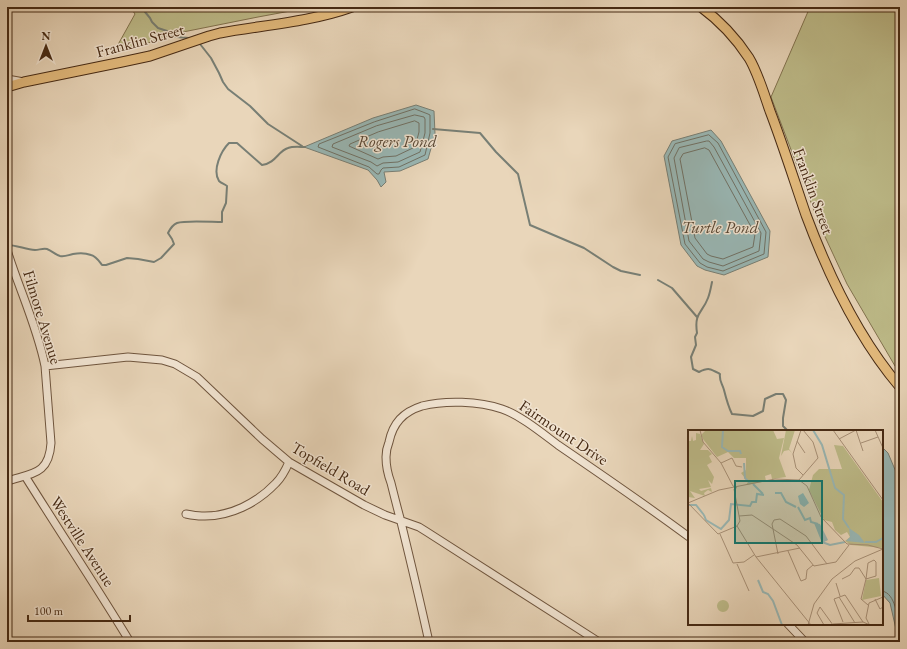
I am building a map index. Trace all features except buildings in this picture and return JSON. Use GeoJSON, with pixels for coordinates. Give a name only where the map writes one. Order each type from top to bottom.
{"type":"FeatureCollection","features":[{"type":"Feature","properties":{"kind":"main road","name":"Franklin Street"},"geometry":{"type":"LineString","coordinates":[[7,87],[24,82],[143,58],[220,33],[312,18],[352,7]]}},
{"type":"Feature","properties":{"kind":"main road","name":"Franklin Street"},"geometry":{"type":"LineString","coordinates":[[701,7],[734,37],[749,59],[767,101],[806,215],[831,274],[860,332],[900,387]]}},
{"type":"Feature","properties":{"kind":"street"},"geometry":{"type":"LineString","coordinates":[[7,79],[24,82]]}},
{"type":"Feature","properties":{"kind":"street","name":"Filmore Avenue"},"geometry":{"type":"LineString","coordinates":[[7,250],[38,337],[45,366],[51,442],[49,459],[40,469],[34,474],[7,481]]}},
{"type":"Feature","properties":{"kind":"street","name":"Topfield Road"},"geometry":{"type":"LineString","coordinates":[[45,366],[128,357],[162,360],[175,364],[197,377],[262,439],[289,462],[364,505],[385,515],[419,527],[599,642]]}},
{"type":"Feature","properties":{"kind":"street","name":"Fairmount Drive"},"geometry":{"type":"LineString","coordinates":[[429,642],[387,468],[386,456],[390,436],[394,426],[409,411],[430,404],[444,402],[471,402],[493,406],[504,410],[517,416],[688,536]]}},
{"type":"Feature","properties":{"kind":"street"},"geometry":{"type":"LineString","coordinates":[[186,514],[203,516],[221,514],[250,504],[277,482],[284,473],[289,462]]}},
{"type":"Feature","properties":{"kind":"street","name":"Westville Avenue"},"geometry":{"type":"LineString","coordinates":[[25,476],[103,597],[130,642]]}},
{"type":"Feature","properties":{"kind":"street"},"geometry":{"type":"LineString","coordinates":[[789,625],[805,642]]}},
{"type":"Feature","properties":{"kind":"shaded area"},"geometry":{"type":"Polygon","coordinates":[[[130,7],[312,7],[178,33],[145,44],[115,50],[135,14],[130,7]]]}},
{"type":"Feature","properties":{"kind":"shaded area"},"geometry":{"type":"Polygon","coordinates":[[[810,7],[900,7],[900,372],[847,284],[820,226],[771,97],[810,7]]]}},
{"type":"Feature","properties":{"kind":"water","name":"Rogers Pond"},"geometry":{"type":"Polygon","coordinates":[[[416,105],[434,111],[435,134],[428,159],[400,171],[384,172],[386,182],[381,187],[368,170],[304,147],[373,118],[416,105]]]}},
{"type":"Feature","properties":{"kind":"water","name":"Turtle Pond"},"geometry":{"type":"Polygon","coordinates":[[[711,130],[721,141],[770,231],[768,257],[724,275],[705,270],[697,266],[681,245],[664,156],[672,141],[711,130]]]}},
{"type":"Feature","properties":{"kind":"water"},"geometry":{"type":"Polygon","coordinates":[[[883,448],[888,453],[896,472],[900,474],[900,641],[890,603],[883,595],[883,448]]]}},
{"type":"Feature","properties":{"kind":"waterway"},"geometry":{"type":"LineString","coordinates":[[141,7],[158,28],[167,31],[171,36],[191,39]]}},
{"type":"Feature","properties":{"kind":"waterway"},"geometry":{"type":"LineString","coordinates":[[198,43],[211,58],[228,89],[250,106],[268,124],[302,146]]}},
{"type":"Feature","properties":{"kind":"waterway"},"geometry":{"type":"LineString","coordinates":[[433,129],[480,133],[518,174],[530,225],[584,248],[621,271],[640,275]]}},
{"type":"Feature","properties":{"kind":"waterway"},"geometry":{"type":"LineString","coordinates":[[7,245],[35,250],[47,249],[57,255],[62,256],[77,253],[87,254],[94,256],[102,265],[127,258],[154,262],[161,258],[174,244],[168,233],[171,227],[175,224],[181,222],[199,221],[222,222],[222,212],[226,203],[227,186],[219,181],[216,172],[220,156],[229,143],[237,143],[262,165],[271,162],[288,148],[305,147]]}},
{"type":"Feature","properties":{"kind":"waterway"},"geometry":{"type":"LineString","coordinates":[[658,280],[672,288],[697,317]]}},
{"type":"Feature","properties":{"kind":"waterway"},"geometry":{"type":"LineString","coordinates":[[712,282],[708,298],[699,314],[697,321],[697,333],[695,337],[696,345],[691,357],[693,369],[699,372],[710,369],[720,374],[720,380],[732,414],[753,416],[763,411],[765,399],[776,394],[783,394],[786,400],[783,426],[787,430]]}}]}
